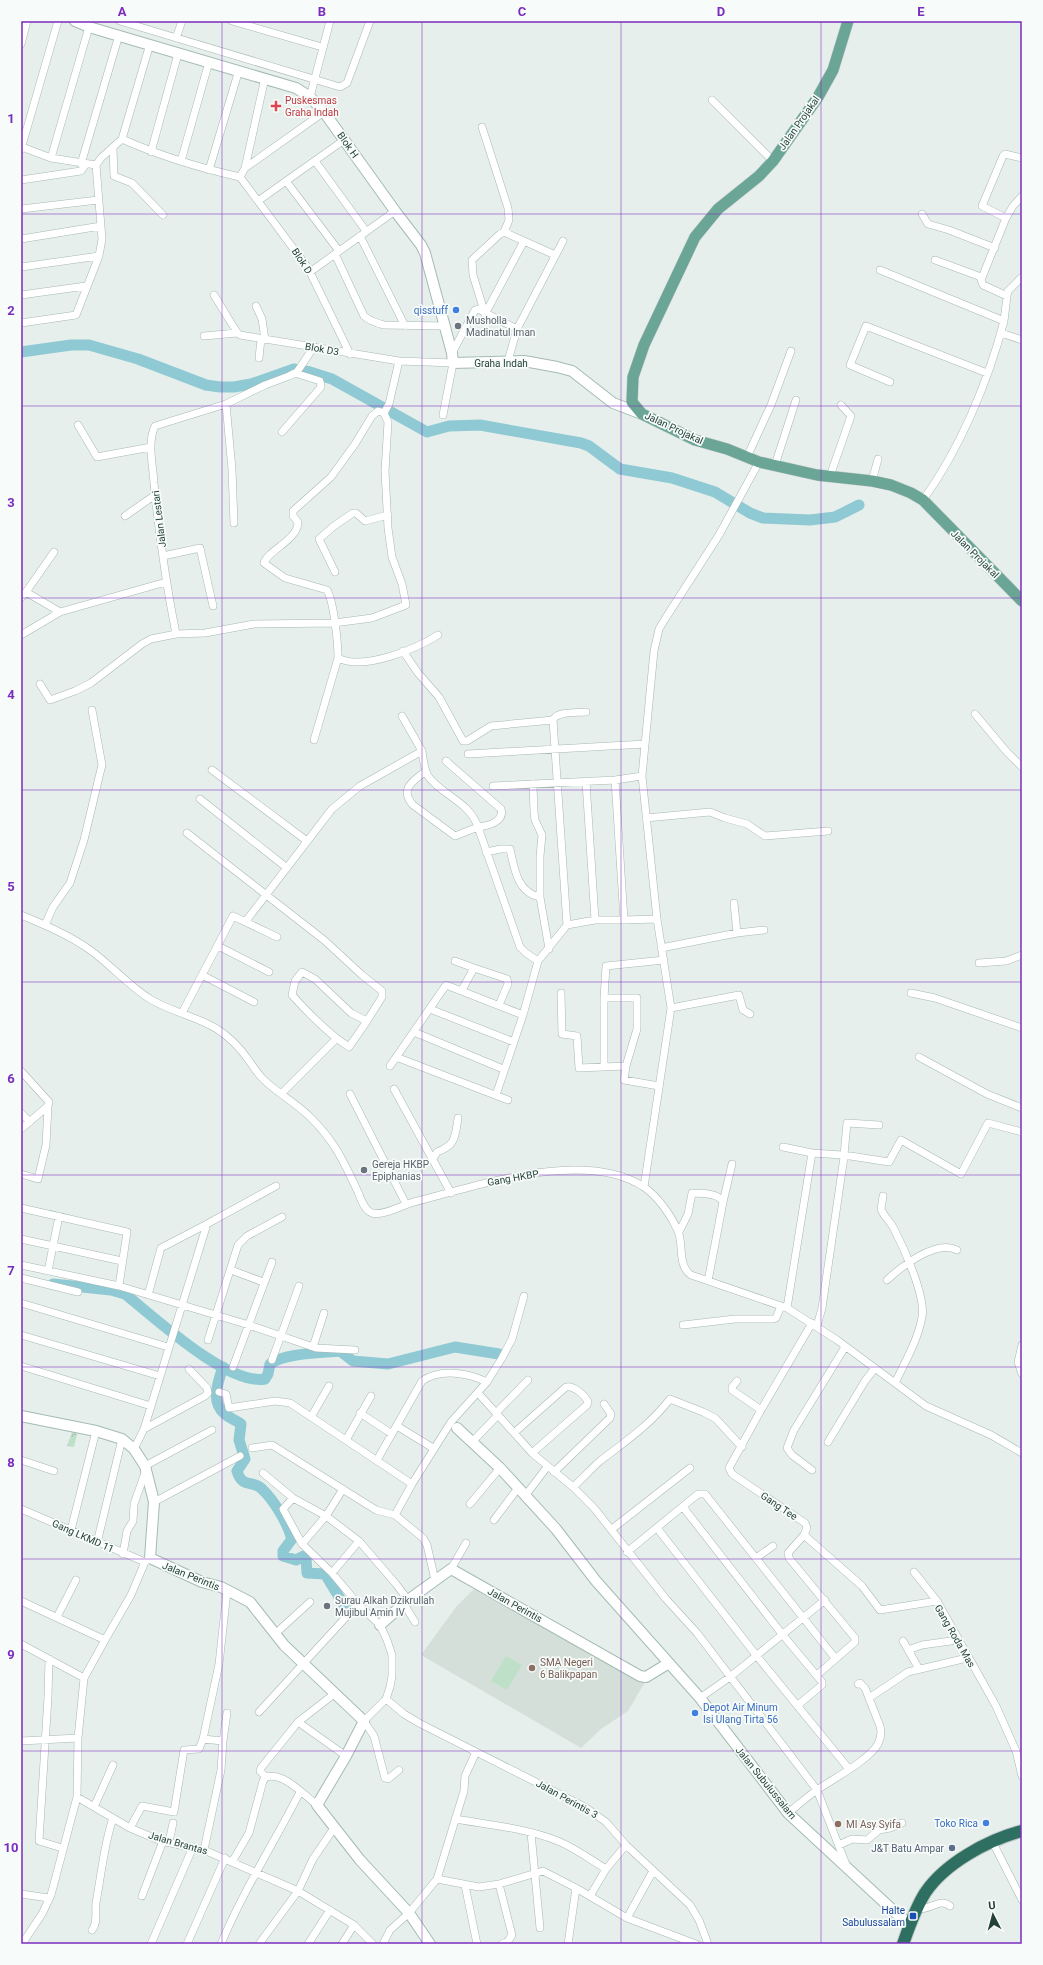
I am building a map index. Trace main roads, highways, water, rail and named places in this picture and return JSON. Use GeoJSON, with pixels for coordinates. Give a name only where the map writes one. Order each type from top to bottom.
{"type":"FeatureCollection","features":[{"type":"Feature","properties":{"kind":"highway"},"geometry":{"type":"LineString","coordinates":[[903,1944],[917,1908],[926,1892],[948,1869],[992,1841],[1022,1831]]}},
{"type":"Feature","properties":{"kind":"main road","name":"Jalan Projakal"},"geometry":{"type":"LineString","coordinates":[[848,21],[833,70],[818,97],[773,161],[759,176],[718,209],[695,237],[658,314],[633,377],[632,402],[642,414],[695,440],[759,462],[830,476],[872,481],[904,490],[923,500],[1022,602]]}},
{"type":"Feature","properties":{"kind":"waterway"},"geometry":{"type":"LineString","coordinates":[[21,352],[71,345],[89,345],[138,359],[206,385],[220,387],[234,387],[251,384],[294,369],[332,379],[427,432],[449,426],[480,425],[581,443],[589,446],[620,469],[672,478],[715,492],[750,513],[763,518],[810,520],[835,517],[859,505]]}},
{"type":"Feature","properties":{"kind":"waterway"},"geometry":{"type":"LineString","coordinates":[[49,1211],[70,1216]]}},
{"type":"Feature","properties":{"kind":"waterway"},"geometry":{"type":"LineString","coordinates":[[53,1284],[111,1290],[125,1294],[192,1348],[232,1372],[250,1378],[265,1379],[268,1374],[270,1364],[276,1360],[314,1353],[340,1351],[353,1361],[388,1364],[455,1347],[499,1354]]}},
{"type":"Feature","properties":{"kind":"waterway"},"geometry":{"type":"LineString","coordinates":[[223,1367],[217,1385],[216,1398],[220,1409],[227,1416],[241,1424],[239,1440],[245,1459],[237,1471],[241,1480],[261,1488],[271,1499],[283,1519],[292,1539],[283,1551],[283,1556],[296,1560],[304,1556],[306,1558],[307,1573],[325,1574],[347,1610]]}},
{"type":"Feature","properties":{"kind":"place","name":"Puskesmas Graha Indah"},"geometry":{"type":"Point","coordinates":[276,106]}},
{"type":"Feature","properties":{"kind":"place","name":"qisstuff"},"geometry":{"type":"Point","coordinates":[456,310]}},
{"type":"Feature","properties":{"kind":"place","name":"Musholla Madinatul Iman"},"geometry":{"type":"Point","coordinates":[458,326]}},
{"type":"Feature","properties":{"kind":"place","name":"Gereja HKBP Epiphanias"},"geometry":{"type":"Point","coordinates":[364,1170]}},
{"type":"Feature","properties":{"kind":"place","name":"Surau Alkah Dzikrullah Mujibul Amin IV"},"geometry":{"type":"Point","coordinates":[327,1606]}},
{"type":"Feature","properties":{"kind":"place","name":"SMA Negeri 6 Balikpapan"},"geometry":{"type":"Point","coordinates":[532,1668]}},
{"type":"Feature","properties":{"kind":"place","name":"Depot Air Minum Isi Ulang Tirta 56"},"geometry":{"type":"Point","coordinates":[695,1713]}},
{"type":"Feature","properties":{"kind":"place","name":"Toko Rica"},"geometry":{"type":"Point","coordinates":[986,1823]}},
{"type":"Feature","properties":{"kind":"place","name":"MI Asy Syifa"},"geometry":{"type":"Point","coordinates":[838,1824]}},
{"type":"Feature","properties":{"kind":"place","name":"J&T Batu Ampar"},"geometry":{"type":"Point","coordinates":[952,1848]}},
{"type":"Feature","properties":{"kind":"place","name":"Halte Sabulussalam"},"geometry":{"type":"Point","coordinates":[913,1916]}}]}
